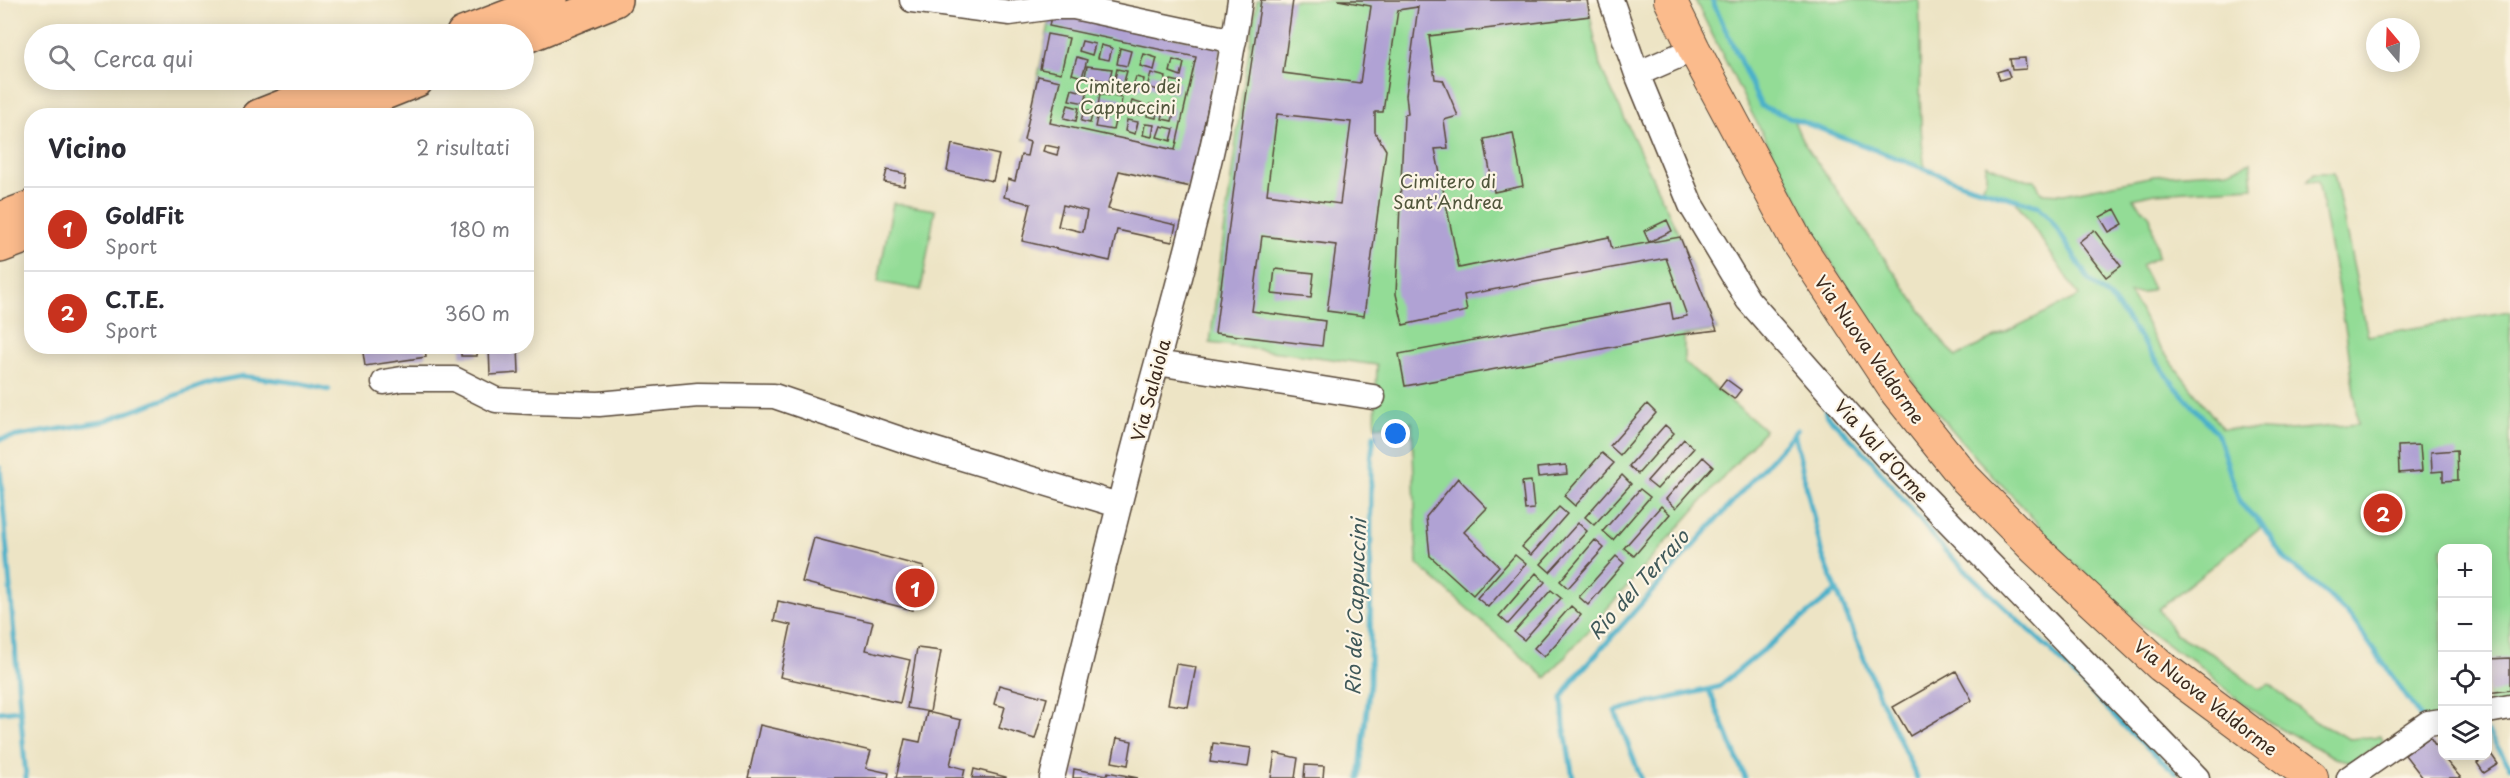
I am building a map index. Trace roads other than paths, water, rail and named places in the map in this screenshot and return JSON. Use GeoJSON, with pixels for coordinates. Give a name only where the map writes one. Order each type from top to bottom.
{"type":"FeatureCollection","features":[{"type":"Feature","properties":{"kind":"highway"},"geometry":{"type":"LineString","coordinates":[[490,24],[551,0]]}},
{"type":"Feature","properties":{"kind":"highway"},"geometry":{"type":"LineString","coordinates":[[534,33],[615,0]]}},
{"type":"Feature","properties":{"kind":"highway"},"geometry":{"type":"LineString","coordinates":[[279,108],[325,90]]}},
{"type":"Feature","properties":{"kind":"highway"},"geometry":{"type":"LineString","coordinates":[[347,108],[392,90]]}},
{"type":"Feature","properties":{"kind":"highway"},"geometry":{"type":"LineString","coordinates":[[0,219],[24,210]]}},
{"type":"Feature","properties":{"kind":"highway"},"geometry":{"type":"LineString","coordinates":[[0,246],[24,237]]}},
{"type":"Feature","properties":{"kind":"main road","name":"Via Nuova Valdorme"},"geometry":{"type":"LineString","coordinates":[[1670,0],[1797,242],[1896,392],[1965,478],[2035,549],[2162,666],[2312,778]]}},
{"type":"Feature","properties":{"kind":"street"},"geometry":{"type":"LineString","coordinates":[[912,0],[1010,13],[1053,7],[1074,7],[1234,41]]}},
{"type":"Feature","properties":{"kind":"street","name":"Via Salaiola"},"geometry":{"type":"LineString","coordinates":[[1052,778],[1118,505],[1199,210],[1234,41],[1240,0]]}},
{"type":"Feature","properties":{"kind":"street","name":"Via Val d'Orme"},"geometry":{"type":"LineString","coordinates":[[1611,0],[1637,74],[1691,205],[1748,300],[1889,460],[2196,778]]}},
{"type":"Feature","properties":{"kind":"street"},"geometry":{"type":"LineString","coordinates":[[1637,74],[1694,49]]}},
{"type":"Feature","properties":{"kind":"street"},"geometry":{"type":"LineString","coordinates":[[1157,363],[1373,398]]}},
{"type":"Feature","properties":{"kind":"street"},"geometry":{"type":"LineString","coordinates":[[384,382],[402,379],[454,379],[495,400],[542,402],[598,404],[698,395],[774,396],[909,442],[1118,505]]}},
{"type":"Feature","properties":{"kind":"street"},"geometry":{"type":"LineString","coordinates":[[2492,710],[2510,707]]}},
{"type":"Feature","properties":{"kind":"street"},"geometry":{"type":"LineString","coordinates":[[2349,778],[2428,723],[2438,722]]}},
{"type":"Feature","properties":{"kind":"waterway"},"geometry":{"type":"LineString","coordinates":[[1712,0],[1761,106],[1964,184],[2038,206],[2052,221],[2089,280],[2114,302],[2174,385],[2217,433],[2240,503],[2262,525],[2285,559],[2328,595],[2353,620],[2422,719]]}},
{"type":"Feature","properties":{"kind":"waterway"},"geometry":{"type":"LineString","coordinates":[[0,439],[102,422],[212,382],[243,376],[299,383],[329,390]]}},
{"type":"Feature","properties":{"kind":"waterway"},"geometry":{"type":"LineString","coordinates":[[1824,400],[1826,414],[1869,457],[1944,550],[2047,647],[2129,731],[2176,773]]}},
{"type":"Feature","properties":{"kind":"waterway","name":"Rio del Terraio"},"geometry":{"type":"LineString","coordinates":[[1573,778],[1562,698],[1573,680],[1797,430]]}},
{"type":"Feature","properties":{"kind":"waterway"},"geometry":{"type":"LineString","coordinates":[[1794,433],[1822,554],[1880,698],[1917,778]]}},
{"type":"Feature","properties":{"kind":"waterway","name":"Rio dei Cappuccini"},"geometry":{"type":"LineString","coordinates":[[1359,778],[1370,683],[1371,459],[1374,435]]}},
{"type":"Feature","properties":{"kind":"waterway"},"geometry":{"type":"LineString","coordinates":[[0,468],[26,778]]}},
{"type":"Feature","properties":{"kind":"waterway"},"geometry":{"type":"LineString","coordinates":[[1641,778],[1615,711],[1718,687],[1836,591]]}},
{"type":"Feature","properties":{"kind":"waterway"},"geometry":{"type":"LineString","coordinates":[[1709,690],[1745,778]]}},
{"type":"Feature","properties":{"kind":"waterway"},"geometry":{"type":"LineString","coordinates":[[0,712],[20,710]]}},
{"type":"Feature","properties":{"kind":"waterway"},"geometry":{"type":"LineString","coordinates":[[2492,738],[2510,767]]}},
{"type":"Feature","properties":{"kind":"place","name":"C.T.E."},"geometry":{"type":"Point","coordinates":[2383,513]}},
{"type":"Feature","properties":{"kind":"place","name":"GoldFit"},"geometry":{"type":"Point","coordinates":[915,588]}},
{"type":"Feature","properties":{"kind":"park label","name":"Cimitero dei Cappuccini"},"geometry":{"type":"Point","coordinates":[1128,95]}},
{"type":"Feature","properties":{"kind":"park label","name":"Cimitero di Sant'Andrea"},"geometry":{"type":"Point","coordinates":[1448,190]}}]}
